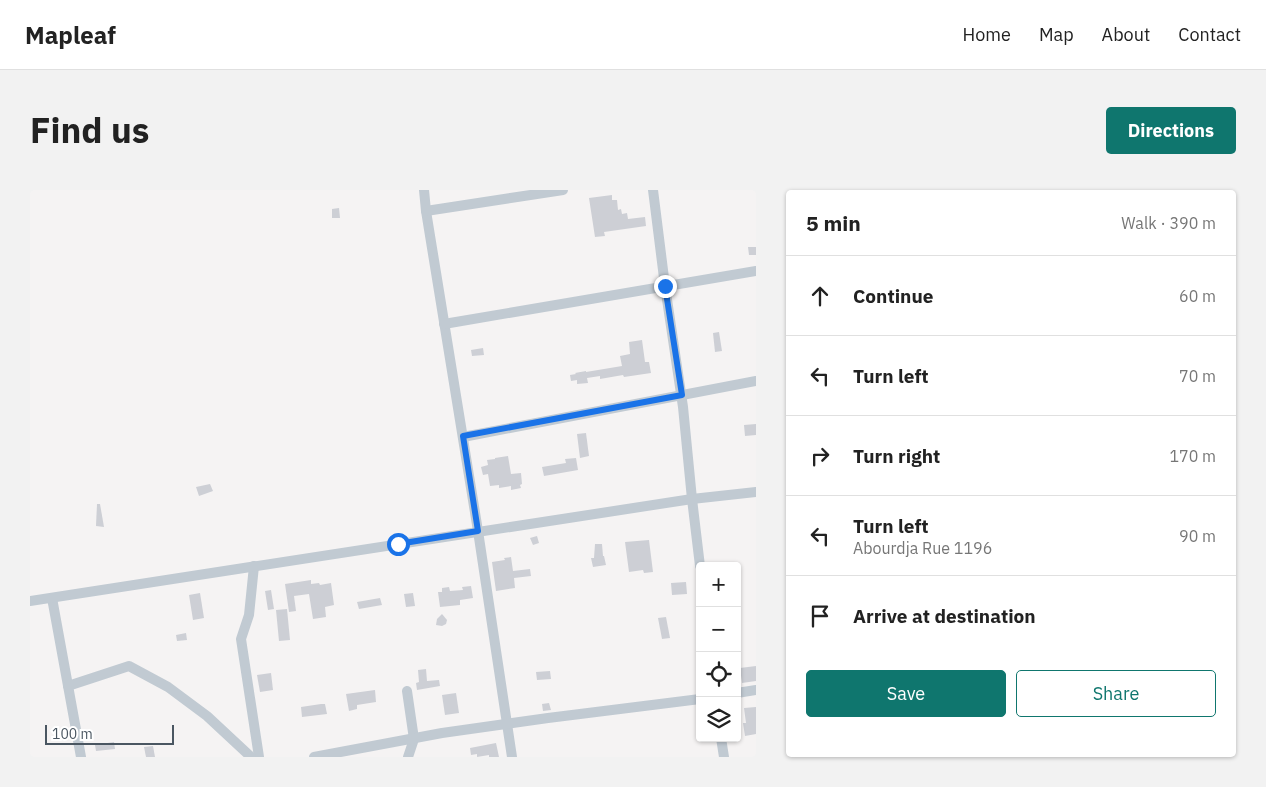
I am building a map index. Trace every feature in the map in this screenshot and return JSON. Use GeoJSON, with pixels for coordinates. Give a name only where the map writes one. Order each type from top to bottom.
{"type":"FeatureCollection","features":[{"type":"Feature","properties":{"kind":"street"},"geometry":{"type":"LineString","coordinates":[[424,190],[512,757]]}},
{"type":"Feature","properties":{"kind":"street"},"geometry":{"type":"LineString","coordinates":[[426,211],[563,190]]}},
{"type":"Feature","properties":{"kind":"street"},"geometry":{"type":"LineString","coordinates":[[653,190],[665,286],[682,395],[700,562]]}},
{"type":"Feature","properties":{"kind":"street"},"geometry":{"type":"LineString","coordinates":[[444,324],[756,271]]}},
{"type":"Feature","properties":{"kind":"street"},"geometry":{"type":"LineString","coordinates":[[463,436],[756,381]]}},
{"type":"Feature","properties":{"kind":"street"},"geometry":{"type":"LineString","coordinates":[[30,601],[478,531],[692,499],[756,492]]}},
{"type":"Feature","properties":{"kind":"street"},"geometry":{"type":"LineString","coordinates":[[254,566],[249,615],[241,639],[259,757]]}},
{"type":"Feature","properties":{"kind":"street"},"geometry":{"type":"LineString","coordinates":[[52,598],[81,757]]}},
{"type":"Feature","properties":{"kind":"street"},"geometry":{"type":"LineString","coordinates":[[68,686],[129,666],[168,687],[207,716],[251,757]]}},
{"type":"Feature","properties":{"kind":"street"},"geometry":{"type":"LineString","coordinates":[[741,692],[756,690]]}},
{"type":"Feature","properties":{"kind":"street"},"geometry":{"type":"LineString","coordinates":[[407,692],[414,739],[408,757]]}},
{"type":"Feature","properties":{"kind":"street"},"geometry":{"type":"LineString","coordinates":[[314,757],[507,724],[696,700]]}},
{"type":"Feature","properties":{"kind":"street"},"geometry":{"type":"LineString","coordinates":[[722,742],[724,757]]}},
{"type":"Feature","properties":{"kind":"building"},"geometry":{"type":"Polygon","coordinates":[[[612,195],[612,200],[617,200],[618,210],[621,209],[622,214],[627,213],[628,219],[645,217],[646,226],[604,232],[605,236],[595,237],[589,198],[612,195]]]}},
{"type":"Feature","properties":{"kind":"building"},"geometry":{"type":"Polygon","coordinates":[[[339,208],[340,218],[332,218],[332,209],[339,208]]]}},
{"type":"Feature","properties":{"kind":"building"},"geometry":{"type":"Polygon","coordinates":[[[748,247],[756,247],[756,255],[749,255],[748,247]]]}},
{"type":"Feature","properties":{"kind":"building"},"geometry":{"type":"Polygon","coordinates":[[[719,332],[722,351],[715,352],[713,333],[719,332]]]}},
{"type":"Feature","properties":{"kind":"building"},"geometry":{"type":"Polygon","coordinates":[[[642,340],[645,362],[649,362],[651,373],[600,379],[600,376],[587,378],[588,383],[577,384],[577,380],[571,381],[570,375],[575,373],[622,366],[620,356],[630,354],[629,342],[642,340]]]}},
{"type":"Feature","properties":{"kind":"building"},"geometry":{"type":"Polygon","coordinates":[[[483,348],[484,355],[472,356],[471,350],[483,348]]]}},
{"type":"Feature","properties":{"kind":"building"},"geometry":{"type":"Polygon","coordinates":[[[756,424],[756,435],[745,436],[744,425],[756,424]]]}},
{"type":"Feature","properties":{"kind":"building"},"geometry":{"type":"Polygon","coordinates":[[[586,433],[589,456],[580,458],[577,434],[586,433]]]}},
{"type":"Feature","properties":{"kind":"building"},"geometry":{"type":"Polygon","coordinates":[[[508,456],[511,474],[521,473],[521,488],[511,490],[511,486],[499,488],[499,485],[490,486],[488,474],[483,475],[481,467],[488,465],[487,460],[508,456]]]}},
{"type":"Feature","properties":{"kind":"building"},"geometry":{"type":"Polygon","coordinates":[[[576,458],[578,470],[544,476],[542,467],[566,463],[565,459],[576,458]]]}},
{"type":"Feature","properties":{"kind":"building"},"geometry":{"type":"Polygon","coordinates":[[[210,484],[213,491],[199,496],[196,487],[210,484]]]}},
{"type":"Feature","properties":{"kind":"building"},"geometry":{"type":"Polygon","coordinates":[[[97,504],[100,504],[104,527],[96,526],[97,504]]]}},
{"type":"Feature","properties":{"kind":"building"},"geometry":{"type":"Polygon","coordinates":[[[537,536],[539,543],[533,545],[530,538],[537,536]]]}},
{"type":"Feature","properties":{"kind":"building"},"geometry":{"type":"Polygon","coordinates":[[[649,540],[653,572],[644,573],[643,570],[629,572],[625,542],[649,540]]]}},
{"type":"Feature","properties":{"kind":"building"},"geometry":{"type":"Polygon","coordinates":[[[595,544],[602,544],[606,565],[593,567],[591,558],[594,558],[595,544]]]}},
{"type":"Feature","properties":{"kind":"building"},"geometry":{"type":"Polygon","coordinates":[[[511,557],[513,571],[530,569],[531,576],[514,578],[515,588],[496,591],[492,562],[511,557]]]}},
{"type":"Feature","properties":{"kind":"building"},"geometry":{"type":"Polygon","coordinates":[[[311,580],[311,584],[331,583],[334,605],[325,607],[326,617],[313,619],[309,594],[294,596],[296,611],[289,612],[285,584],[311,580]]]}},
{"type":"Feature","properties":{"kind":"building"},"geometry":{"type":"Polygon","coordinates":[[[686,582],[687,594],[672,595],[671,583],[686,582]]]}},
{"type":"Feature","properties":{"kind":"building"},"geometry":{"type":"Polygon","coordinates":[[[471,586],[473,598],[460,600],[460,605],[440,607],[438,592],[442,592],[442,588],[449,587],[450,591],[463,590],[462,587],[471,586]]]}},
{"type":"Feature","properties":{"kind":"building"},"geometry":{"type":"Polygon","coordinates":[[[271,590],[274,609],[268,610],[265,591],[271,590]]]}},
{"type":"Feature","properties":{"kind":"building"},"geometry":{"type":"Polygon","coordinates":[[[200,593],[204,618],[193,620],[189,595],[200,593]]]}},
{"type":"Feature","properties":{"kind":"building"},"geometry":{"type":"Polygon","coordinates":[[[413,593],[415,606],[406,607],[404,594],[413,593]]]}},
{"type":"Feature","properties":{"kind":"building"},"geometry":{"type":"Polygon","coordinates":[[[380,598],[382,605],[359,609],[357,602],[380,598]]]}},
{"type":"Feature","properties":{"kind":"building"},"geometry":{"type":"Polygon","coordinates":[[[287,609],[290,640],[279,641],[276,610],[287,609]]]}},
{"type":"Feature","properties":{"kind":"building"},"geometry":{"type":"Polygon","coordinates":[[[442,614],[447,620],[446,624],[442,626],[436,625],[437,619],[442,614]]]}},
{"type":"Feature","properties":{"kind":"building"},"geometry":{"type":"Polygon","coordinates":[[[666,617],[670,638],[662,639],[658,618],[666,617]]]}},
{"type":"Feature","properties":{"kind":"building"},"geometry":{"type":"Polygon","coordinates":[[[186,633],[187,640],[177,641],[176,635],[186,633]]]}},
{"type":"Feature","properties":{"kind":"building"},"geometry":{"type":"Polygon","coordinates":[[[756,666],[756,681],[742,683],[741,668],[756,666]]]}},
{"type":"Feature","properties":{"kind":"building"},"geometry":{"type":"Polygon","coordinates":[[[426,669],[427,681],[439,680],[440,686],[417,690],[416,683],[419,682],[418,670],[426,669]]]}},
{"type":"Feature","properties":{"kind":"building"},"geometry":{"type":"Polygon","coordinates":[[[550,671],[551,679],[537,680],[536,672],[550,671]]]}},
{"type":"Feature","properties":{"kind":"building"},"geometry":{"type":"Polygon","coordinates":[[[271,673],[273,690],[260,692],[257,675],[271,673]]]}},
{"type":"Feature","properties":{"kind":"building"},"geometry":{"type":"Polygon","coordinates":[[[375,690],[376,702],[357,705],[357,709],[349,711],[346,694],[375,690]]]}},
{"type":"Feature","properties":{"kind":"building"},"geometry":{"type":"Polygon","coordinates":[[[456,693],[459,713],[445,715],[442,695],[456,693]]]}},
{"type":"Feature","properties":{"kind":"building"},"geometry":{"type":"Polygon","coordinates":[[[549,703],[551,710],[543,711],[542,704],[549,703]]]}},
{"type":"Feature","properties":{"kind":"building"},"geometry":{"type":"Polygon","coordinates":[[[325,704],[327,714],[302,717],[301,707],[325,704]]]}},
{"type":"Feature","properties":{"kind":"building"},"geometry":{"type":"Polygon","coordinates":[[[756,707],[756,734],[745,736],[743,723],[746,723],[744,708],[756,707]]]}},
{"type":"Feature","properties":{"kind":"building"},"geometry":{"type":"Polygon","coordinates":[[[114,742],[115,749],[96,751],[95,745],[114,742]]]}},
{"type":"Feature","properties":{"kind":"building"},"geometry":{"type":"Polygon","coordinates":[[[496,743],[499,757],[489,757],[489,755],[477,757],[477,754],[471,755],[470,748],[496,743]]]}},
{"type":"Feature","properties":{"kind":"building"},"geometry":{"type":"Polygon","coordinates":[[[153,746],[155,757],[146,757],[144,747],[153,746]]]}},
{"type":"Feature","properties":{"kind":"route"},"geometry":{"type":"LineString","coordinates":[[398,544],[478,531],[463,436],[682,395],[665,286]]}}]}
